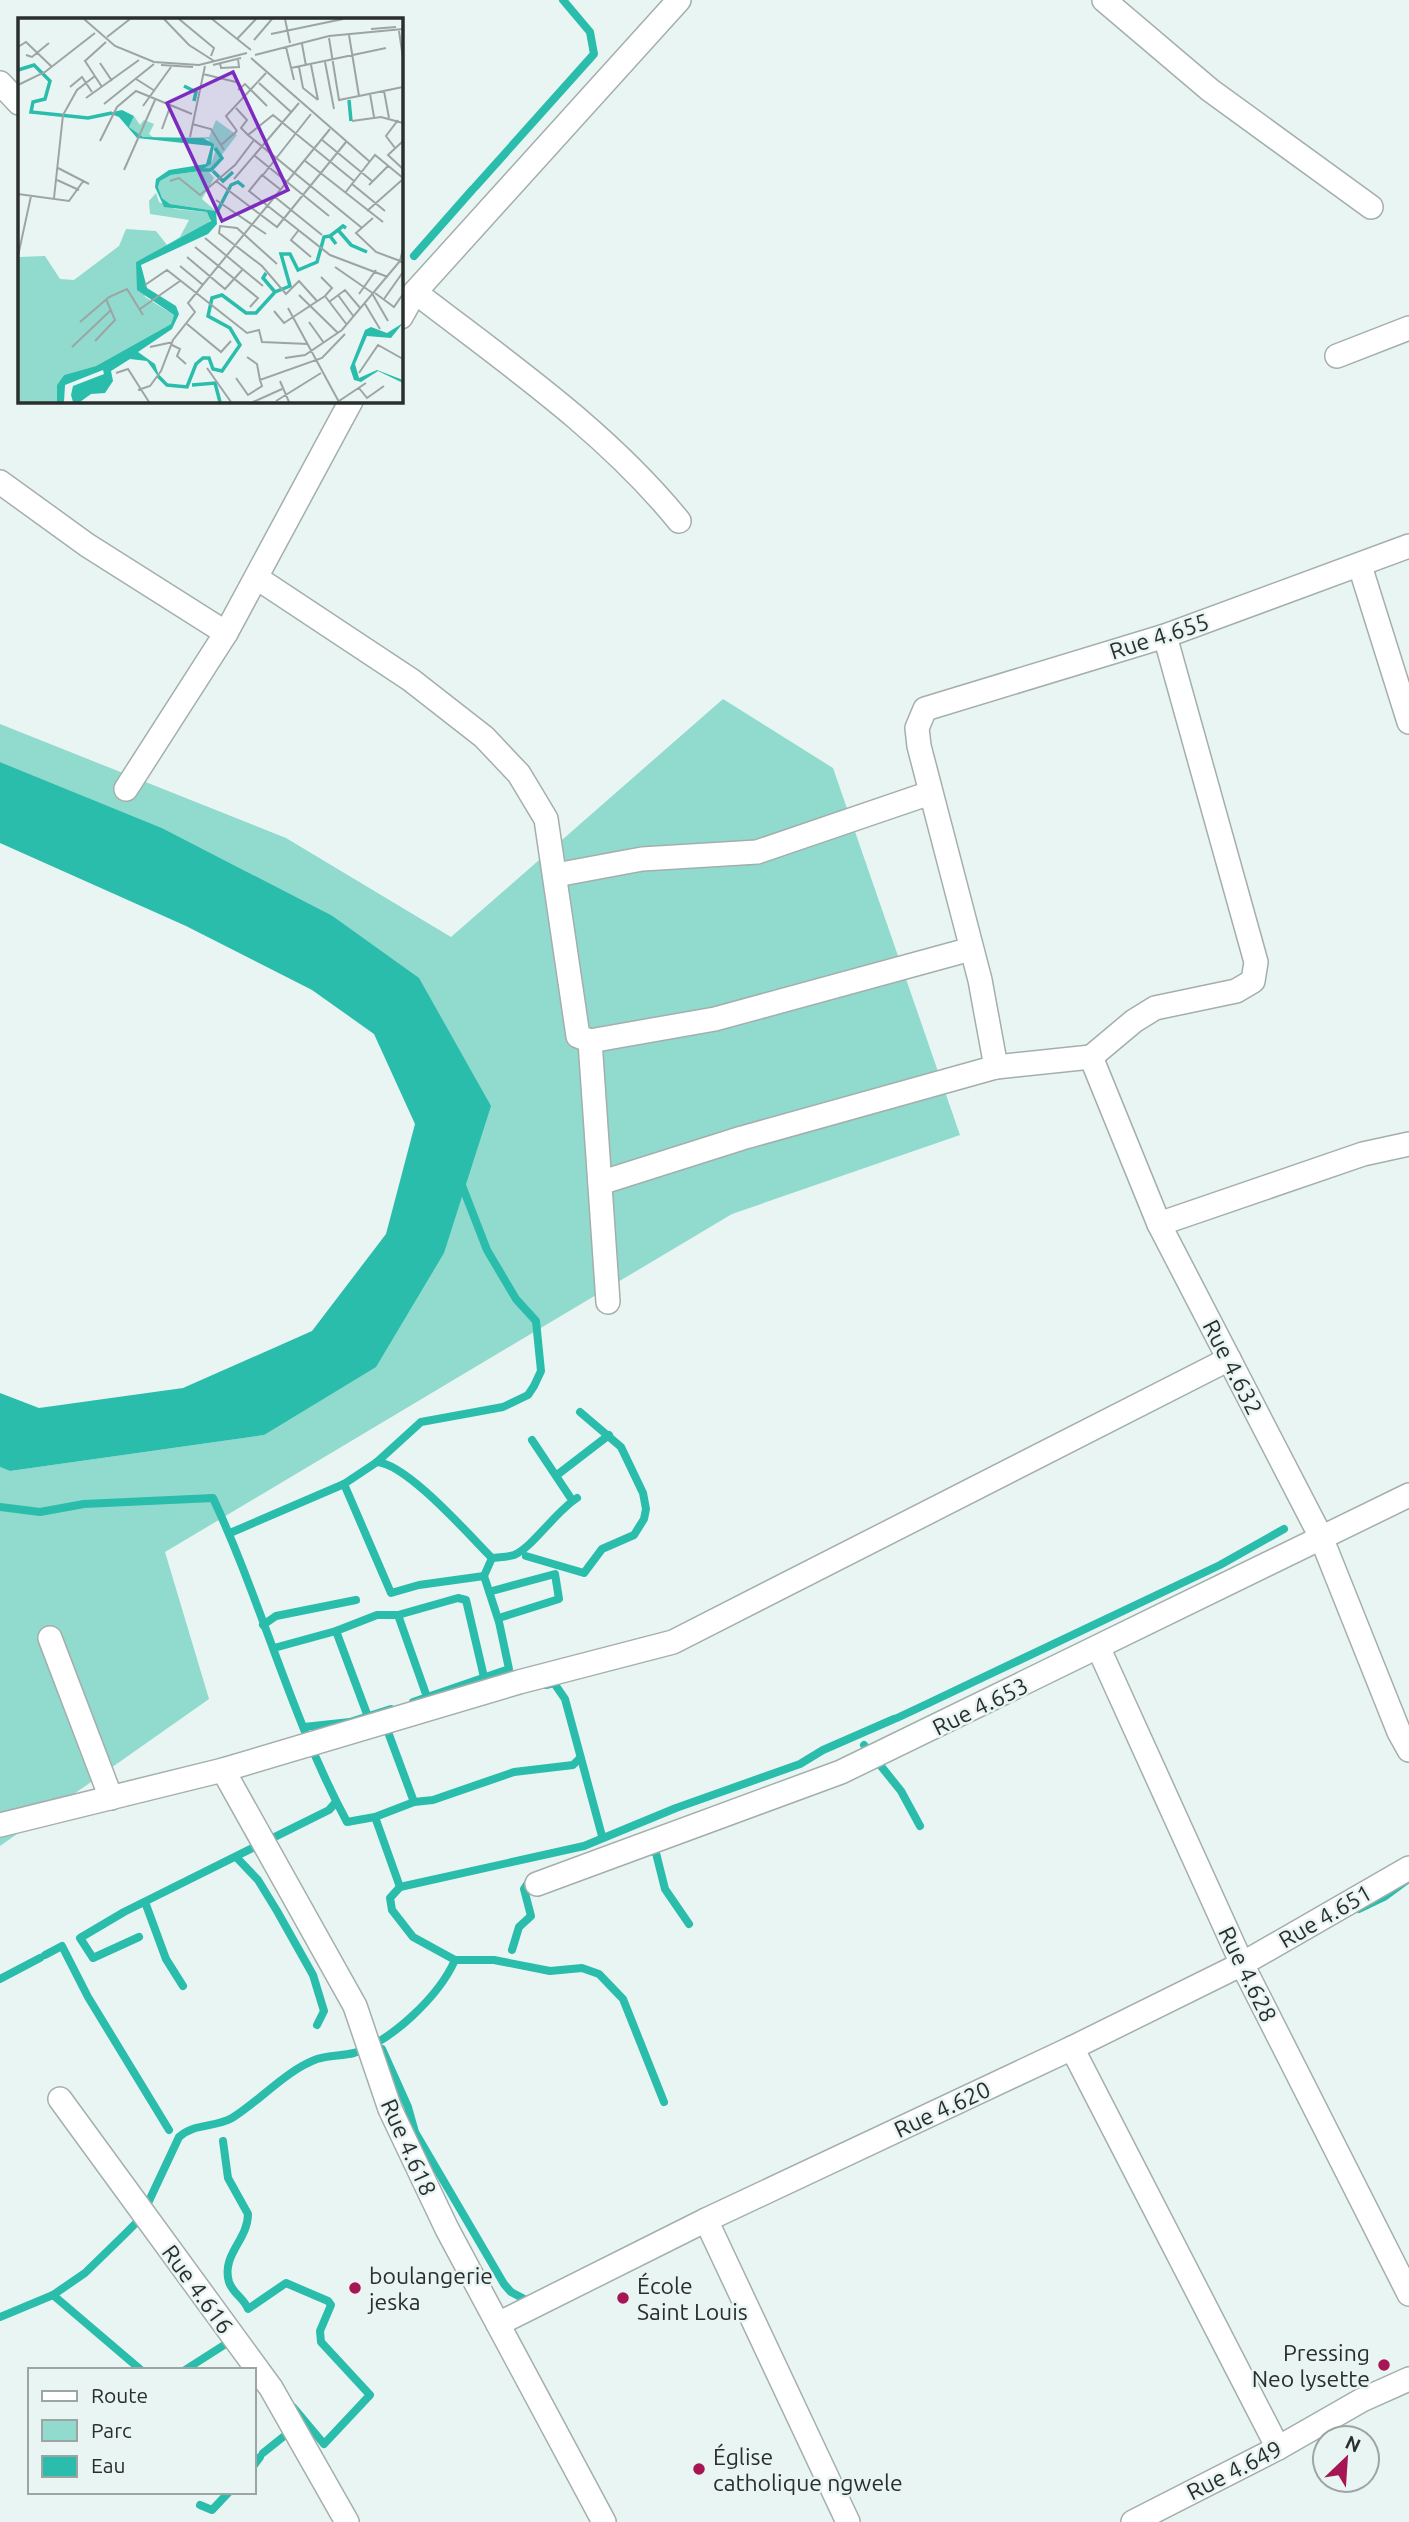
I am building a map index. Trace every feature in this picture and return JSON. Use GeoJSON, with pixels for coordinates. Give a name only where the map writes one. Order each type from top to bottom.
{"type":"FeatureCollection","features":[{"type":"Feature","properties":{"kind":"street"},"geometry":{"type":"LineString","coordinates":[[402,315],[415,292],[679,0]]}},
{"type":"Feature","properties":{"kind":"street"},"geometry":{"type":"LineString","coordinates":[[1104,0],[1210,90],[1371,207]]}},
{"type":"Feature","properties":{"kind":"street"},"geometry":{"type":"LineString","coordinates":[[415,292],[593,431],[652,488],[679,521]]}},
{"type":"Feature","properties":{"kind":"street"},"geometry":{"type":"LineString","coordinates":[[1337,356],[1409,328]]}},
{"type":"Feature","properties":{"kind":"street"},"geometry":{"type":"LineString","coordinates":[[126,789],[226,633],[350,402]]}},
{"type":"Feature","properties":{"kind":"street"},"geometry":{"type":"LineString","coordinates":[[0,482],[87,545],[226,633]]}},
{"type":"Feature","properties":{"kind":"street","name":"Rue 4.655"},"geometry":{"type":"LineString","coordinates":[[930,793],[917,728],[925,709],[1165,636],[1409,546]]}},
{"type":"Feature","properties":{"kind":"street"},"geometry":{"type":"LineString","coordinates":[[1360,566],[1409,722]]}},
{"type":"Feature","properties":{"kind":"street"},"geometry":{"type":"LineString","coordinates":[[257,578],[411,680],[498,750],[519,774],[546,819],[578,1035],[590,1041],[715,1019],[971,949]]}},
{"type":"Feature","properties":{"kind":"street"},"geometry":{"type":"LineString","coordinates":[[600,1183],[742,1138],[996,1067],[1091,1057],[1134,1021],[1156,1008],[1236,991],[1253,981],[1256,962],[1165,636]]}},
{"type":"Feature","properties":{"kind":"street"},"geometry":{"type":"LineString","coordinates":[[556,875],[642,859],[757,852],[930,793],[971,949],[996,1067]]}},
{"type":"Feature","properties":{"kind":"street"},"geometry":{"type":"LineString","coordinates":[[590,1041],[608,1302]]}},
{"type":"Feature","properties":{"kind":"street","name":"Rue 4.632"},"geometry":{"type":"LineString","coordinates":[[1091,1057],[1160,1224],[1321,1537],[1409,1750]]}},
{"type":"Feature","properties":{"kind":"street"},"geometry":{"type":"LineString","coordinates":[[1160,1224],[1363,1154],[1409,1144]]}},
{"type":"Feature","properties":{"kind":"street"},"geometry":{"type":"LineString","coordinates":[[0,1825],[223,1770],[506,1686],[673,1642],[1229,1359]]}},
{"type":"Feature","properties":{"kind":"street","name":"Rue 4.653"},"geometry":{"type":"LineString","coordinates":[[537,1884],[841,1772],[1409,1495]]}},
{"type":"Feature","properties":{"kind":"street"},"geometry":{"type":"LineString","coordinates":[[50,1638],[111,1798]]}},
{"type":"Feature","properties":{"kind":"street","name":"Rue 4.628"},"geometry":{"type":"LineString","coordinates":[[1099,1648],[1242,1964],[1409,2294]]}},
{"type":"Feature","properties":{"kind":"street","name":"Rue 4.618"},"geometry":{"type":"LineString","coordinates":[[223,1770],[355,2006],[390,2109],[447,2229],[604,2522]]}},
{"type":"Feature","properties":{"kind":"street","name":"Rue 4.651"},"geometry":{"type":"LineString","coordinates":[[1072,2048],[1242,1964],[1409,1868]]}},
{"type":"Feature","properties":{"kind":"street"},"geometry":{"type":"LineString","coordinates":[[1072,2048],[1279,2448]]}},
{"type":"Feature","properties":{"kind":"street","name":"Rue 4.620"},"geometry":{"type":"LineString","coordinates":[[498,2323],[706,2220],[1072,2048]]}},
{"type":"Feature","properties":{"kind":"street","name":"Rue 4.616"},"geometry":{"type":"LineString","coordinates":[[60,2099],[271,2388],[346,2522]]}},
{"type":"Feature","properties":{"kind":"street"},"geometry":{"type":"LineString","coordinates":[[706,2220],[848,2522]]}},
{"type":"Feature","properties":{"kind":"street","name":"Rue 4.649"},"geometry":{"type":"LineString","coordinates":[[1133,2522],[1279,2448],[1362,2400],[1409,2379]]}},
{"type":"Feature","properties":{"kind":"green space"},"geometry":{"type":"Polygon","coordinates":[[[723,699],[833,768],[960,1135],[732,1214],[165,1552],[209,1699],[0,1846],[0,1467],[10,1471],[264,1435],[490,1106],[331,915],[162,828],[0,762],[0,724],[286,838],[451,937],[723,699]]]}},
{"type":"Feature","properties":{"kind":"water"},"geometry":{"type":"Polygon","coordinates":[[[0,762],[162,828],[331,915],[419,978],[491,1106],[444,1253],[376,1367],[264,1435],[10,1471],[0,1467],[0,1393],[39,1408],[183,1388],[312,1331],[386,1234],[415,1124],[374,1034],[312,990],[186,926],[0,843],[0,762]]]}},
{"type":"Feature","properties":{"kind":"waterway"},"geometry":{"type":"LineString","coordinates":[[475,187],[594,54],[590,32],[563,0]]}},
{"type":"Feature","properties":{"kind":"waterway"},"geometry":{"type":"LineString","coordinates":[[414,256],[473,189]]}},
{"type":"Feature","properties":{"kind":"waterway"},"geometry":{"type":"LineString","coordinates":[[230,1533],[344,1484],[377,1462],[421,1422],[503,1407],[528,1395],[534,1386],[541,1371],[536,1321],[516,1299],[487,1250],[461,1183]]}},
{"type":"Feature","properties":{"kind":"waterway"},"geometry":{"type":"LineString","coordinates":[[526,1556],[584,1573],[602,1549],[634,1535],[644,1519],[646,1509],[643,1493],[621,1447],[580,1412]]}},
{"type":"Feature","properties":{"kind":"waterway"},"geometry":{"type":"LineString","coordinates":[[557,1475],[609,1435]]}},
{"type":"Feature","properties":{"kind":"waterway"},"geometry":{"type":"LineString","coordinates":[[532,1440],[570,1497]]}},
{"type":"Feature","properties":{"kind":"waterway"},"geometry":{"type":"LineString","coordinates":[[377,1462],[390,1466],[421,1487],[492,1558]]}},
{"type":"Feature","properties":{"kind":"waterway"},"geometry":{"type":"LineString","coordinates":[[344,1484],[391,1593],[419,1585],[484,1576]]}},
{"type":"Feature","properties":{"kind":"waterway"},"geometry":{"type":"LineString","coordinates":[[0,1507],[40,1512],[84,1504],[213,1498],[247,1578],[309,1742],[347,1822],[375,1817],[414,1802],[433,1800],[514,1772],[573,1765],[580,1758]]}},
{"type":"Feature","properties":{"kind":"waterway"},"geometry":{"type":"LineString","coordinates":[[492,1558],[512,1556],[521,1551],[577,1498]]}},
{"type":"Feature","properties":{"kind":"waterway"},"geometry":{"type":"LineString","coordinates":[[931,1702],[1220,1565],[1284,1529]]}},
{"type":"Feature","properties":{"kind":"waterway"},"geometry":{"type":"LineString","coordinates":[[413,1702],[509,1669],[499,1622],[484,1576],[492,1558]]}},
{"type":"Feature","properties":{"kind":"waterway"},"geometry":{"type":"LineString","coordinates":[[492,1591],[555,1574],[559,1599],[502,1617]]}},
{"type":"Feature","properties":{"kind":"waterway"},"geometry":{"type":"LineString","coordinates":[[274,1648],[336,1631],[377,1615],[398,1615],[458,1598],[466,1600],[484,1677]]}},
{"type":"Feature","properties":{"kind":"waterway"},"geometry":{"type":"LineString","coordinates":[[263,1625],[276,1616],[356,1600]]}},
{"type":"Feature","properties":{"kind":"waterway"},"geometry":{"type":"LineString","coordinates":[[398,1615],[427,1697]]}},
{"type":"Feature","properties":{"kind":"waterway"},"geometry":{"type":"LineString","coordinates":[[336,1631],[367,1714]]}},
{"type":"Feature","properties":{"kind":"waterway"},"geometry":{"type":"LineString","coordinates":[[546,1685],[554,1683],[565,1699],[602,1836]]}},
{"type":"Feature","properties":{"kind":"waterway"},"geometry":{"type":"LineString","coordinates":[[897,1718],[929,1703]]}},
{"type":"Feature","properties":{"kind":"waterway"},"geometry":{"type":"LineString","coordinates":[[304,1727],[350,1722],[391,1709]]}},
{"type":"Feature","properties":{"kind":"waterway"},"geometry":{"type":"LineString","coordinates":[[664,2102],[623,1999],[599,1974],[582,1968],[550,1971],[494,1960],[455,1960],[413,1937],[392,1910],[390,1898],[400,1887],[584,1846],[676,1808],[800,1764],[823,1750],[894,1719]]}},
{"type":"Feature","properties":{"kind":"waterway"},"geometry":{"type":"LineString","coordinates":[[388,1732],[414,1802]]}},
{"type":"Feature","properties":{"kind":"waterway"},"geometry":{"type":"LineString","coordinates":[[864,1745],[901,1791],[920,1826]]}},
{"type":"Feature","properties":{"kind":"waterway"},"geometry":{"type":"LineString","coordinates":[[139,1937],[93,1958],[80,1938],[124,1912],[329,1810],[336,1802]]}},
{"type":"Feature","properties":{"kind":"waterway"},"geometry":{"type":"LineString","coordinates":[[375,1817],[400,1887]]}},
{"type":"Feature","properties":{"kind":"waterway"},"geometry":{"type":"LineString","coordinates":[[648,1850],[656,1853],[665,1889],[689,1924]]}},
{"type":"Feature","properties":{"kind":"waterway"},"geometry":{"type":"LineString","coordinates":[[238,1859],[258,1880],[313,1975],[324,2011],[317,2025]]}},
{"type":"Feature","properties":{"kind":"waterway"},"geometry":{"type":"LineString","coordinates":[[512,1950],[519,1927],[531,1916],[524,1889],[532,1877]]}},
{"type":"Feature","properties":{"kind":"waterway"},"geometry":{"type":"LineString","coordinates":[[1359,1909],[1384,1897],[1407,1880]]}},
{"type":"Feature","properties":{"kind":"waterway"},"geometry":{"type":"LineString","coordinates":[[145,1902],[166,1959],[183,1986]]}},
{"type":"Feature","properties":{"kind":"waterway"},"geometry":{"type":"LineString","coordinates":[[45,1955],[62,1946],[88,1997],[169,2130]]}},
{"type":"Feature","properties":{"kind":"waterway"},"geometry":{"type":"LineString","coordinates":[[0,1979],[40,1958]]}},
{"type":"Feature","properties":{"kind":"waterway"},"geometry":{"type":"LineString","coordinates":[[0,2317],[53,2295],[85,2273],[141,2218],[179,2137],[198,2127],[232,2118],[305,2064],[321,2058],[354,2053],[384,2038],[413,2016],[426,2002],[448,1974],[455,1960]]}},
{"type":"Feature","properties":{"kind":"waterway"},"geometry":{"type":"LineString","coordinates":[[382,2049],[408,2107],[415,2132],[504,2284],[511,2292],[528,2301],[533,2300]]}},
{"type":"Feature","properties":{"kind":"waterway"},"geometry":{"type":"LineString","coordinates":[[223,2141],[228,2178],[248,2214],[244,2232],[231,2255],[228,2272],[231,2286],[248,2309],[286,2283],[328,2301],[331,2305],[320,2331],[321,2342],[370,2395],[324,2444],[293,2407]]}},
{"type":"Feature","properties":{"kind":"waterway"},"geometry":{"type":"LineString","coordinates":[[53,2295],[139,2368]]}},
{"type":"Feature","properties":{"kind":"waterway"},"geometry":{"type":"LineString","coordinates":[[188,2368],[232,2340]]}},
{"type":"Feature","properties":{"kind":"waterway"},"geometry":{"type":"LineString","coordinates":[[263,2453],[283,2437]]}},
{"type":"Feature","properties":{"kind":"waterway"},"geometry":{"type":"LineString","coordinates":[[256,2462],[260,2457]]}},
{"type":"Feature","properties":{"kind":"waterway"},"geometry":{"type":"LineString","coordinates":[[200,2505],[212,2510],[227,2494]]}},
{"type":"Feature","properties":{"kind":"place","name":"boulangerie jeska"},"geometry":{"type":"Point","coordinates":[355,2288]}},
{"type":"Feature","properties":{"kind":"place","name":"École Saint Louis"},"geometry":{"type":"Point","coordinates":[623,2298]}},
{"type":"Feature","properties":{"kind":"place","name":"Pressing Neo lysette"},"geometry":{"type":"Point","coordinates":[1384,2365]}},
{"type":"Feature","properties":{"kind":"place","name":"Église catholique ngwele"},"geometry":{"type":"Point","coordinates":[699,2469]}}]}
